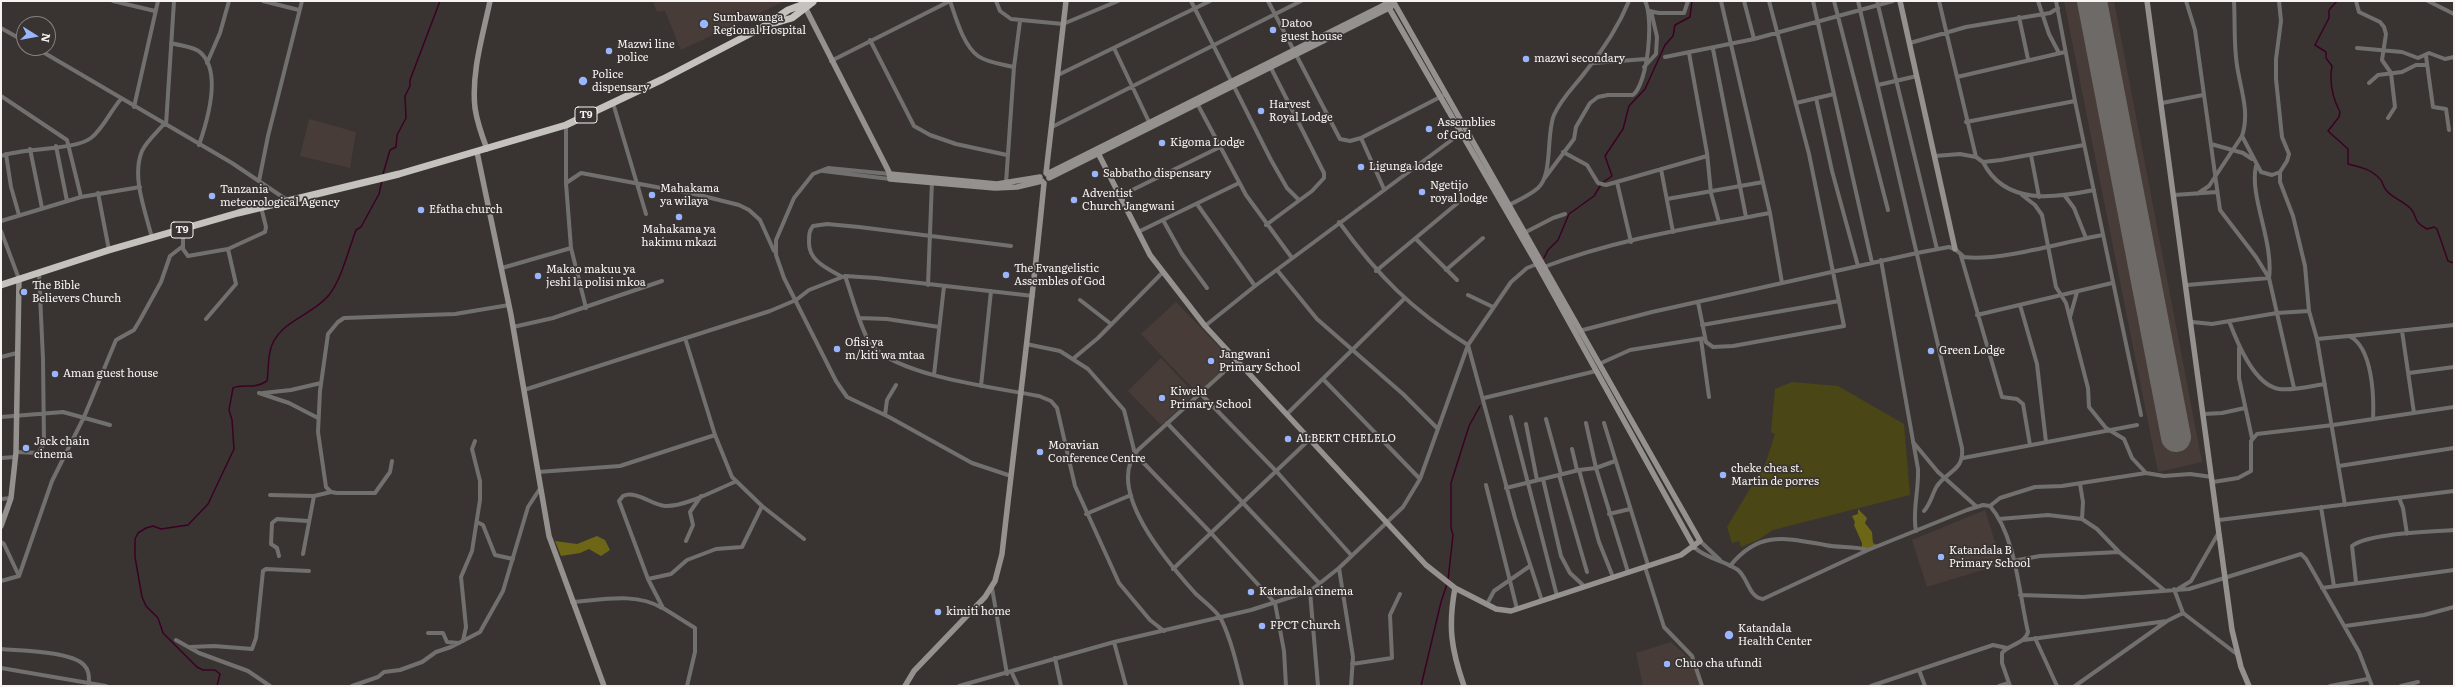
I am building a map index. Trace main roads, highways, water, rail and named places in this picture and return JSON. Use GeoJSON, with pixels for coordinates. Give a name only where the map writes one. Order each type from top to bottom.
{"type":"FeatureCollection","features":[{"type":"Feature","properties":{"kind":"highway","name":"T9"},"geometry":{"type":"LineString","coordinates":[[1,285],[109,250],[261,207],[399,174],[477,152],[566,124],[612,103],[763,27],[794,7],[812,1]]}},
{"type":"Feature","properties":{"kind":"highway","name":"T9"},"geometry":{"type":"LineString","coordinates":[[763,27],[798,15],[815,1]]}},
{"type":"Feature","properties":{"kind":"highway"},"geometry":{"type":"LineString","coordinates":[[794,7],[798,15]]}},
{"type":"Feature","properties":{"kind":"highway"},"geometry":{"type":"LineString","coordinates":[[786,11],[790,19]]}},
{"type":"Feature","properties":{"kind":"waterway"},"geometry":{"type":"LineString","coordinates":[[383,174],[390,150],[396,147],[397,135],[406,118],[405,96],[410,86],[410,80],[440,1]]}},
{"type":"Feature","properties":{"kind":"waterway"},"geometry":{"type":"LineString","coordinates":[[1544,258],[1548,250],[1558,240],[1569,214],[1594,196],[1602,183],[1612,176],[1605,156],[1623,129],[1629,106],[1645,89],[1665,45],[1673,36],[1675,25],[1690,17],[1692,1]]}},
{"type":"Feature","properties":{"kind":"waterway"},"geometry":{"type":"LineString","coordinates":[[2337,1],[2329,10],[2329,18],[2315,45],[2326,52],[2326,58],[2332,66],[2332,90],[2340,112],[2339,117],[2328,131],[2348,149],[2348,164],[2373,173],[2381,180],[2385,189],[2389,193],[2411,209],[2419,224],[2427,229],[2434,227],[2437,229],[2448,261],[2454,263]]}},
{"type":"Feature","properties":{"kind":"waterway"},"geometry":{"type":"LineString","coordinates":[[217,686],[220,674],[215,670],[203,670],[197,667],[163,633],[158,618],[146,606],[142,597],[135,557],[135,539],[138,533],[153,526],[161,529],[188,525],[208,504],[234,449],[232,420],[229,410],[233,388],[253,386],[267,381],[269,354],[277,336],[290,323],[315,308],[329,295],[338,281],[356,230],[361,227],[379,194],[382,180]]}},
{"type":"Feature","properties":{"kind":"waterway"},"geometry":{"type":"LineString","coordinates":[[1448,580],[1453,535],[1451,528],[1451,483],[1469,426],[1480,406]]}},
{"type":"Feature","properties":{"kind":"waterway"},"geometry":{"type":"LineString","coordinates":[[1421,686],[1441,602],[1447,584]]}},
{"type":"Feature","properties":{"kind":"place","name":"Sumbawanga Regional Hospital"},"geometry":{"type":"Point","coordinates":[704,24]}},
{"type":"Feature","properties":{"kind":"place","name":"Datoo guest house"},"geometry":{"type":"Point","coordinates":[1273,30]}},
{"type":"Feature","properties":{"kind":"place","name":"Mazwi line police"},"geometry":{"type":"Point","coordinates":[609,51]}},
{"type":"Feature","properties":{"kind":"place","name":"mazwi secondary"},"geometry":{"type":"Point","coordinates":[1526,59]}},
{"type":"Feature","properties":{"kind":"place","name":"Police dispensary"},"geometry":{"type":"Point","coordinates":[583,81]}},
{"type":"Feature","properties":{"kind":"place","name":"Harvest Royal Lodge"},"geometry":{"type":"Point","coordinates":[1261,111]}},
{"type":"Feature","properties":{"kind":"place","name":"Assemblies of God"},"geometry":{"type":"Point","coordinates":[1429,129]}},
{"type":"Feature","properties":{"kind":"place","name":"Kigoma Lodge"},"geometry":{"type":"Point","coordinates":[1162,143]}},
{"type":"Feature","properties":{"kind":"place","name":"Ligunga lodge"},"geometry":{"type":"Point","coordinates":[1361,167]}},
{"type":"Feature","properties":{"kind":"place","name":"Sabbatho dispensary"},"geometry":{"type":"Point","coordinates":[1095,174]}},
{"type":"Feature","properties":{"kind":"place","name":"Ngetijo royal lodge"},"geometry":{"type":"Point","coordinates":[1422,192]}},
{"type":"Feature","properties":{"kind":"place","name":"Mahakama ya wilaya"},"geometry":{"type":"Point","coordinates":[652,195]}},
{"type":"Feature","properties":{"kind":"place","name":"Tanzania meteorological Agency"},"geometry":{"type":"Point","coordinates":[212,196]}},
{"type":"Feature","properties":{"kind":"place","name":"Adventist Church Jangwani"},"geometry":{"type":"Point","coordinates":[1074,200]}},
{"type":"Feature","properties":{"kind":"place","name":"Efatha church"},"geometry":{"type":"Point","coordinates":[421,210]}},
{"type":"Feature","properties":{"kind":"place","name":"Mahakama ya hakimu mkazi"},"geometry":{"type":"Point","coordinates":[679,217]}},
{"type":"Feature","properties":{"kind":"place","name":"The Evangelistic Assembles of God"},"geometry":{"type":"Point","coordinates":[1006,275]}},
{"type":"Feature","properties":{"kind":"place","name":"Makao makuu ya jeshi la polisi mkoa"},"geometry":{"type":"Point","coordinates":[538,276]}},
{"type":"Feature","properties":{"kind":"place","name":"The Bible Believers Church"},"geometry":{"type":"Point","coordinates":[24,292]}},
{"type":"Feature","properties":{"kind":"place","name":"Ofisi ya m/kiti wa mtaa"},"geometry":{"type":"Point","coordinates":[837,349]}},
{"type":"Feature","properties":{"kind":"place","name":"Green Lodge"},"geometry":{"type":"Point","coordinates":[1931,351]}},
{"type":"Feature","properties":{"kind":"place","name":"Jangwani Primary School"},"geometry":{"type":"Point","coordinates":[1211,361]}},
{"type":"Feature","properties":{"kind":"place","name":"Aman guest house"},"geometry":{"type":"Point","coordinates":[55,374]}},
{"type":"Feature","properties":{"kind":"place","name":"Kiwelu Primary School"},"geometry":{"type":"Point","coordinates":[1162,398]}},
{"type":"Feature","properties":{"kind":"place","name":"ALBERT CHELELO"},"geometry":{"type":"Point","coordinates":[1288,439]}},
{"type":"Feature","properties":{"kind":"place","name":"Jack chain cinema"},"geometry":{"type":"Point","coordinates":[26,448]}},
{"type":"Feature","properties":{"kind":"place","name":"Moravian Conference Centre"},"geometry":{"type":"Point","coordinates":[1040,452]}},
{"type":"Feature","properties":{"kind":"place","name":"cheke chea st. Martin de porres"},"geometry":{"type":"Point","coordinates":[1723,475]}},
{"type":"Feature","properties":{"kind":"place","name":"Katandala B Primary School"},"geometry":{"type":"Point","coordinates":[1941,557]}},
{"type":"Feature","properties":{"kind":"place","name":"Katandala cinema"},"geometry":{"type":"Point","coordinates":[1251,592]}},
{"type":"Feature","properties":{"kind":"place","name":"kimiti home"},"geometry":{"type":"Point","coordinates":[938,612]}},
{"type":"Feature","properties":{"kind":"place","name":"FPCT Church"},"geometry":{"type":"Point","coordinates":[1262,626]}},
{"type":"Feature","properties":{"kind":"place","name":"Katandala Health Center"},"geometry":{"type":"Point","coordinates":[1729,635]}},
{"type":"Feature","properties":{"kind":"place","name":"Chuo cha ufundi"},"geometry":{"type":"Point","coordinates":[1667,664]}}]}
